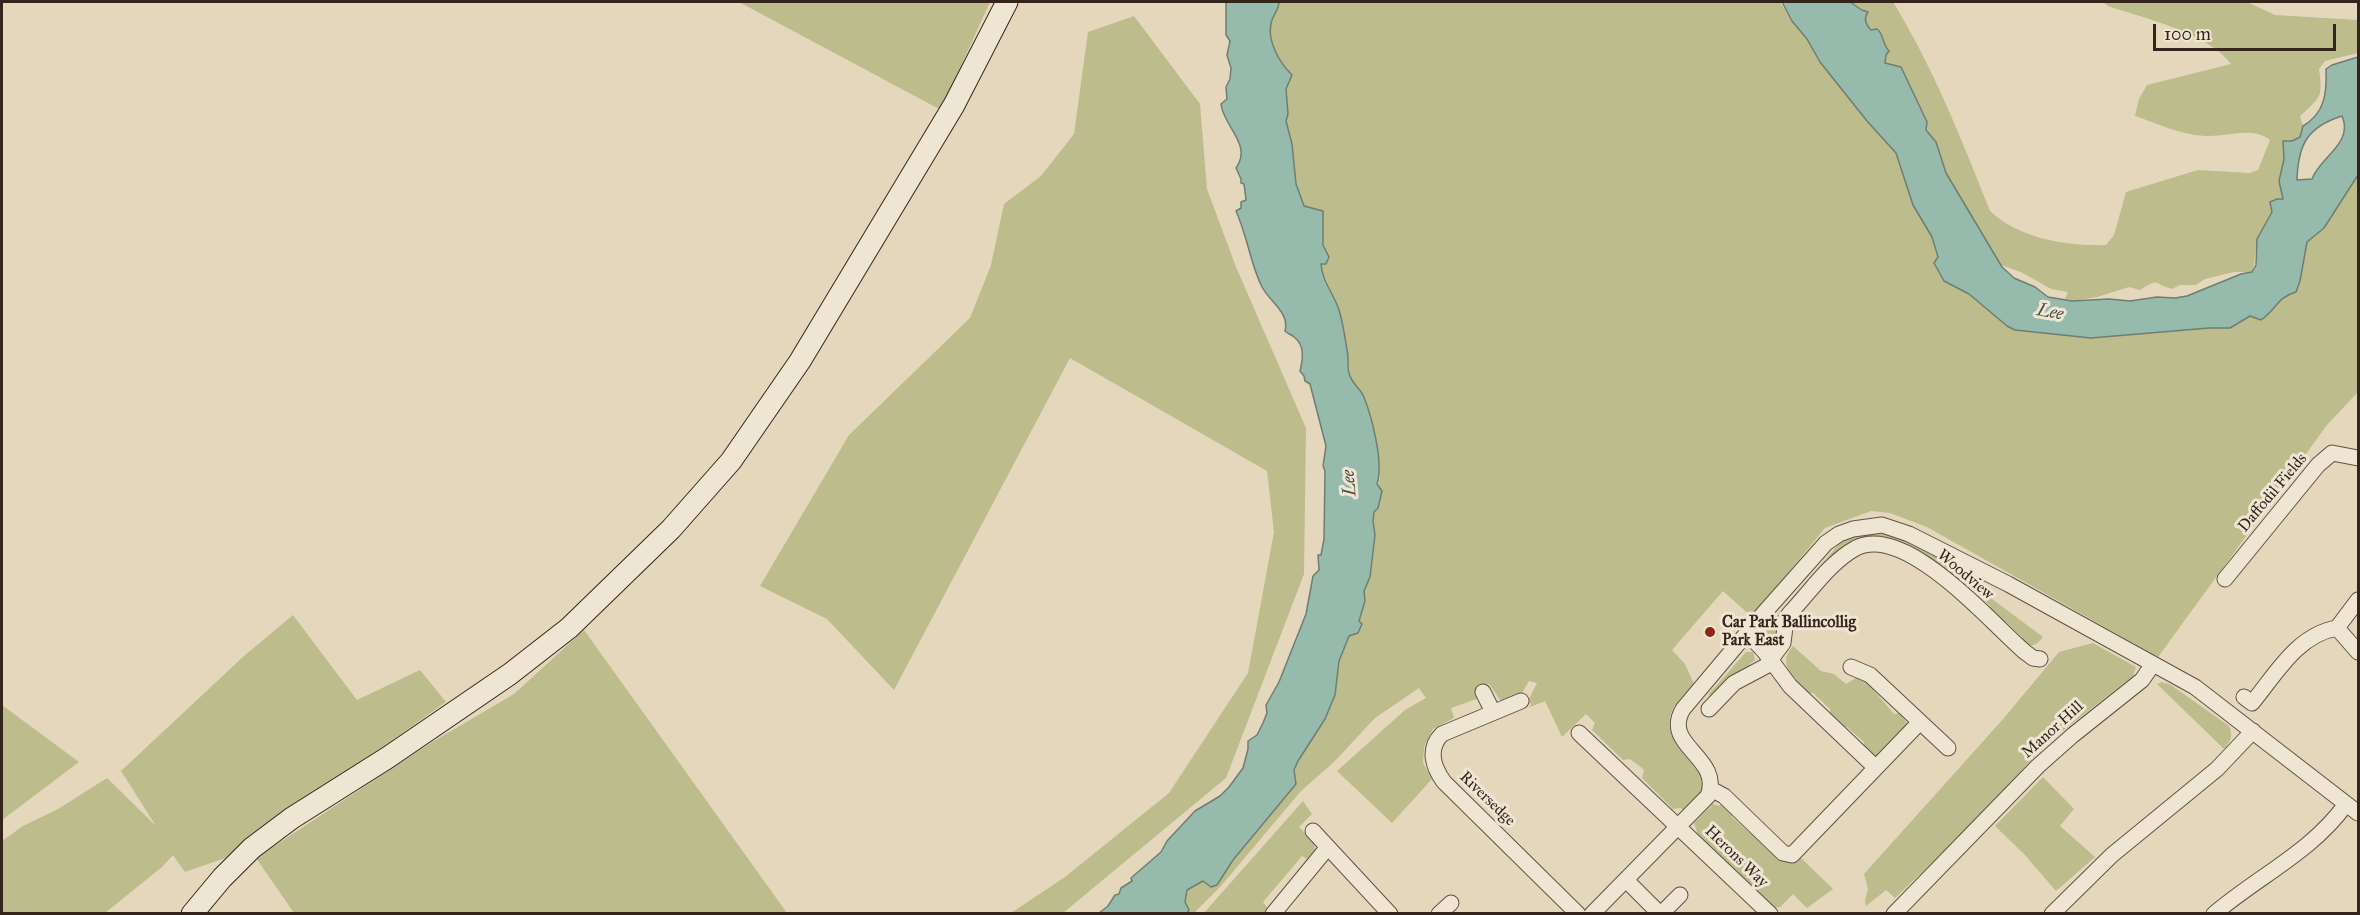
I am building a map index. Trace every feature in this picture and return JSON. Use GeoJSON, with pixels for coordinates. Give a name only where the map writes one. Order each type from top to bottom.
{"type":"FeatureCollection","features":[{"type":"Feature","properties":{"kind":"main road"},"geometry":{"type":"LineString","coordinates":[[192,914],[252,848],[292,818],[387,758],[510,674],[569,628],[671,529],[731,460],[800,361],[954,105],[1007,2]]}},
{"type":"Feature","properties":{"kind":"street","name":"Daffodil Fields"},"geometry":{"type":"LineString","coordinates":[[2225,579],[2318,465],[2332,453],[2358,458]]}},
{"type":"Feature","properties":{"kind":"street"},"geometry":{"type":"LineString","coordinates":[[1593,914],[1708,796],[1711,789],[1708,770],[1684,742],[1677,728],[1678,718],[1747,633],[1826,543],[1839,534],[1853,529],[1882,525],[1909,534],[2008,584],[2195,687],[2352,808],[2330,823],[2295,855],[2214,914]]}},
{"type":"Feature","properties":{"kind":"street","name":"Woodview"},"geometry":{"type":"LineString","coordinates":[[1771,659],[1783,643],[1786,619],[1790,613],[1842,559],[1858,547],[1876,544],[1896,549],[1930,567],[1966,596],[2025,652],[2033,658],[2040,659]]}},
{"type":"Feature","properties":{"kind":"street"},"geometry":{"type":"LineString","coordinates":[[2244,697],[2252,703],[2299,645],[2320,633],[2337,628],[2358,600]]}},
{"type":"Feature","properties":{"kind":"street"},"geometry":{"type":"LineString","coordinates":[[2337,628],[2358,652]]}},
{"type":"Feature","properties":{"kind":"street"},"geometry":{"type":"LineString","coordinates":[[1747,633],[1771,659],[1790,686],[1875,767]]}},
{"type":"Feature","properties":{"kind":"street"},"geometry":{"type":"LineString","coordinates":[[1709,709],[1734,683],[1756,673],[1771,659]]}},
{"type":"Feature","properties":{"kind":"street","name":"Manor Hill"},"geometry":{"type":"LineString","coordinates":[[1888,911],[2038,766],[2142,680],[2153,664]]}},
{"type":"Feature","properties":{"kind":"street"},"geometry":{"type":"LineString","coordinates":[[1851,667],[1870,675],[1948,748]]}},
{"type":"Feature","properties":{"kind":"street"},"geometry":{"type":"LineString","coordinates":[[1483,692],[1493,712]]}},
{"type":"Feature","properties":{"kind":"street","name":"Riversedge"},"geometry":{"type":"LineString","coordinates":[[1521,701],[1447,731],[1435,745],[1432,761],[1444,782],[1578,914]]}},
{"type":"Feature","properties":{"kind":"street"},"geometry":{"type":"LineString","coordinates":[[1711,789],[1724,796],[1783,853],[1791,855],[1920,722]]}},
{"type":"Feature","properties":{"kind":"street"},"geometry":{"type":"LineString","coordinates":[[2052,914],[2120,849],[2217,769],[2253,731]]}},
{"type":"Feature","properties":{"kind":"street"},"geometry":{"type":"LineString","coordinates":[[1579,733],[1678,826]]}},
{"type":"Feature","properties":{"kind":"street","name":"Herons Way"},"geometry":{"type":"LineString","coordinates":[[1678,826],[1770,914]]}},
{"type":"Feature","properties":{"kind":"street"},"geometry":{"type":"LineString","coordinates":[[1313,831],[1390,914]]}},
{"type":"Feature","properties":{"kind":"street"},"geometry":{"type":"LineString","coordinates":[[1273,914],[1328,847]]}},
{"type":"Feature","properties":{"kind":"street"},"geometry":{"type":"LineString","coordinates":[[1626,880],[1661,914],[1680,895]]}},
{"type":"Feature","properties":{"kind":"green space"},"geometry":{"type":"Polygon","coordinates":[[[739,2],[990,2],[941,110],[739,2]]]}},
{"type":"Feature","properties":{"kind":"green space"},"geometry":{"type":"Polygon","coordinates":[[[1279,2],[1780,2],[1807,39],[1820,62],[1896,153],[1913,205],[1932,237],[1944,281],[1969,294],[2015,330],[2091,338],[2229,328],[2250,316],[2270,314],[2275,304],[2300,281],[2307,242],[2324,228],[2358,175],[2358,392],[2327,425],[2158,657],[1927,527],[1890,513],[1871,511],[1825,528],[1752,617],[1723,591],[1672,650],[1685,664],[1694,684],[1673,709],[1670,726],[1679,747],[1695,764],[1704,782],[1701,794],[1683,811],[1681,808],[1673,809],[1642,778],[1644,770],[1642,768],[1630,759],[1623,760],[1592,730],[1595,723],[1586,714],[1562,737],[1545,701],[1528,708],[1531,703],[1526,705],[1537,683],[1529,681],[1522,693],[1501,701],[1489,684],[1476,688],[1479,698],[1451,708],[1454,718],[1433,729],[1424,747],[1423,763],[1432,779],[1392,823],[1337,771],[1405,710],[1426,698],[1419,688],[1375,718],[1334,762],[1301,791],[1221,886],[1194,913],[1187,913],[1189,910],[1185,902],[1187,890],[1203,881],[1211,887],[1217,885],[1233,860],[1269,814],[1289,793],[1298,760],[1325,719],[1335,695],[1339,661],[1345,643],[1359,621],[1365,601],[1364,591],[1370,577],[1374,547],[1373,521],[1380,476],[1373,424],[1368,407],[1351,380],[1344,332],[1334,297],[1322,271],[1321,263],[1325,250],[1321,229],[1304,206],[1296,184],[1292,144],[1286,120],[1288,114],[1286,89],[1292,75],[1272,45],[1270,31],[1279,2]]]}},
{"type":"Feature","properties":{"kind":"green space"},"geometry":{"type":"Polygon","coordinates":[[[1850,2],[1893,2],[1934,78],[1990,211],[2002,221],[2029,234],[2075,244],[2106,245],[2114,235],[2126,192],[2198,170],[2250,173],[2258,170],[2270,140],[2248,133],[2214,136],[2188,134],[2135,116],[2139,99],[2147,85],[2231,64],[2207,43],[2192,35],[2108,6],[2103,2],[2247,2],[2275,15],[2358,20],[2358,53],[2325,61],[2319,69],[2321,85],[2319,96],[2300,116],[2303,126],[2300,137],[2292,141],[2279,181],[2283,200],[2262,231],[2252,272],[2234,272],[2205,279],[2196,285],[2180,285],[2172,289],[2156,283],[2140,290],[2129,287],[2097,297],[2072,301],[2065,299],[2068,292],[2051,289],[2021,272],[2001,265],[1946,173],[1936,142],[1926,130],[1927,122],[1901,67],[1885,63],[1883,41],[1866,23],[1865,15],[1868,12],[1850,2]]]}},
{"type":"Feature","properties":{"kind":"green space"},"geometry":{"type":"Polygon","coordinates":[[[1134,16],[1200,104],[1207,189],[1236,267],[1306,428],[1304,574],[1226,778],[1063,913],[1011,913],[1065,877],[1169,793],[1248,673],[1274,532],[1267,471],[1070,358],[894,690],[827,619],[760,586],[849,435],[970,318],[991,265],[1004,204],[1041,176],[1074,134],[1088,32],[1134,16]]]}},
{"type":"Feature","properties":{"kind":"green space"},"geometry":{"type":"Polygon","coordinates":[[[1878,531],[1896,535],[1965,570],[1968,581],[2043,637],[2034,645],[2023,644],[2023,638],[2006,622],[2000,622],[1990,612],[1990,606],[1972,588],[1967,588],[1883,538],[1865,538],[1836,552],[1813,577],[1777,637],[1769,641],[1764,633],[1767,627],[1840,543],[1851,536],[1878,531]]]}},
{"type":"Feature","properties":{"kind":"green space"},"geometry":{"type":"Polygon","coordinates":[[[293,615],[357,700],[420,670],[446,702],[228,857],[185,872],[173,855],[162,867],[105,913],[2,914],[2,841],[23,826],[58,809],[107,778],[156,826],[121,771],[244,656],[293,615]]]}},
{"type":"Feature","properties":{"kind":"green space"},"geometry":{"type":"Polygon","coordinates":[[[584,630],[787,913],[294,913],[256,858],[429,744],[514,694],[584,630]]]}},
{"type":"Feature","properties":{"kind":"green space"},"geometry":{"type":"Polygon","coordinates":[[[2093,643],[2136,667],[2133,676],[2043,746],[1988,809],[1895,898],[1886,890],[1866,906],[1868,889],[1864,874],[2004,718],[2059,652],[2093,643]]]}},
{"type":"Feature","properties":{"kind":"green space"},"geometry":{"type":"Polygon","coordinates":[[[1793,646],[1821,671],[1834,674],[1846,684],[1856,678],[1864,679],[1894,714],[1899,713],[1907,723],[1906,729],[1878,756],[1872,754],[1864,748],[1864,742],[1830,716],[1830,709],[1813,693],[1806,693],[1795,684],[1796,679],[1786,663],[1787,655],[1793,646]]]}},
{"type":"Feature","properties":{"kind":"green space"},"geometry":{"type":"Polygon","coordinates":[[[1746,652],[1753,652],[1755,660],[1749,665],[1749,670],[1712,696],[1708,695],[1746,652]]]}},
{"type":"Feature","properties":{"kind":"green space"},"geometry":{"type":"Polygon","coordinates":[[[2162,682],[2171,685],[2229,726],[2231,739],[2224,749],[2157,684],[2162,682]]]}},
{"type":"Feature","properties":{"kind":"green space"},"geometry":{"type":"Polygon","coordinates":[[[2,705],[79,762],[2,820],[2,705]]]}},
{"type":"Feature","properties":{"kind":"green space"},"geometry":{"type":"Polygon","coordinates":[[[2043,777],[2074,809],[2060,826],[2095,857],[2056,891],[2024,854],[1995,826],[2043,777]]]}},
{"type":"Feature","properties":{"kind":"green space"},"geometry":{"type":"Polygon","coordinates":[[[1303,801],[1312,814],[1299,827],[1314,842],[1315,850],[1307,859],[1302,856],[1263,902],[1268,909],[1264,913],[1203,914],[1303,801]]]}},
{"type":"Feature","properties":{"kind":"green space"},"geometry":{"type":"Polygon","coordinates":[[[1722,802],[1732,812],[1732,817],[1751,834],[1756,834],[1792,860],[1800,857],[1833,889],[1807,908],[1793,894],[1780,907],[1773,908],[1694,835],[1697,832],[1694,823],[1713,804],[1719,806],[1722,802]]]}},
{"type":"Feature","properties":{"kind":"water","name":"Lee"},"geometry":{"type":"Polygon","coordinates":[[[1226,2],[1279,2],[1270,31],[1279,58],[1292,75],[1286,89],[1288,114],[1286,121],[1292,144],[1296,184],[1304,206],[1323,211],[1323,245],[1329,257],[1326,264],[1321,264],[1322,270],[1337,304],[1344,330],[1350,376],[1363,395],[1370,415],[1378,453],[1377,484],[1382,491],[1378,508],[1374,512],[1375,535],[1370,577],[1364,591],[1365,601],[1359,621],[1362,624],[1358,633],[1349,636],[1339,661],[1335,695],[1325,719],[1294,770],[1296,784],[1233,860],[1217,885],[1211,887],[1203,881],[1187,890],[1185,902],[1189,910],[1187,913],[1099,913],[1108,906],[1115,895],[1119,894],[1121,888],[1132,881],[1131,878],[1161,852],[1167,841],[1195,811],[1220,796],[1243,768],[1248,741],[1257,735],[1263,723],[1267,713],[1266,705],[1279,682],[1306,614],[1313,576],[1319,570],[1318,555],[1321,555],[1324,539],[1325,471],[1323,466],[1326,446],[1310,384],[1305,381],[1300,371],[1302,348],[1298,340],[1285,331],[1285,319],[1282,313],[1262,287],[1236,211],[1241,208],[1241,202],[1246,200],[1244,184],[1241,183],[1236,168],[1240,160],[1239,143],[1221,104],[1227,99],[1226,87],[1230,79],[1231,68],[1227,55],[1230,41],[1226,35],[1226,2]]]}},
{"type":"Feature","properties":{"kind":"water","name":"Lee"},"geometry":{"type":"Polygon","coordinates":[[[1782,2],[1850,2],[1868,12],[1865,19],[1867,24],[1871,30],[1879,31],[1889,51],[1885,63],[1901,67],[1927,122],[1926,130],[1936,142],[1946,173],[2002,267],[2014,278],[2035,287],[2048,297],[2072,301],[2175,298],[2187,296],[2241,274],[2252,272],[2256,265],[2257,239],[2272,212],[2270,202],[2283,199],[2279,181],[2284,159],[2283,141],[2292,141],[2300,137],[2303,126],[2320,109],[2325,94],[2326,69],[2358,57],[2358,175],[2324,228],[2307,242],[2296,292],[2281,300],[2261,320],[2250,316],[2230,328],[2091,338],[2015,330],[1969,294],[1944,281],[1934,263],[1938,257],[1932,237],[1913,205],[1896,153],[1820,62],[1807,39],[1792,21],[1782,2]],[[2342,116],[2330,120],[2313,132],[2302,147],[2297,180],[2312,179],[2340,142],[2344,134],[2342,116]]]}},
{"type":"Feature","properties":{"kind":"place","name":"Car Park Ballincollig Park East"},"geometry":{"type":"Point","coordinates":[1710,632]}}]}
